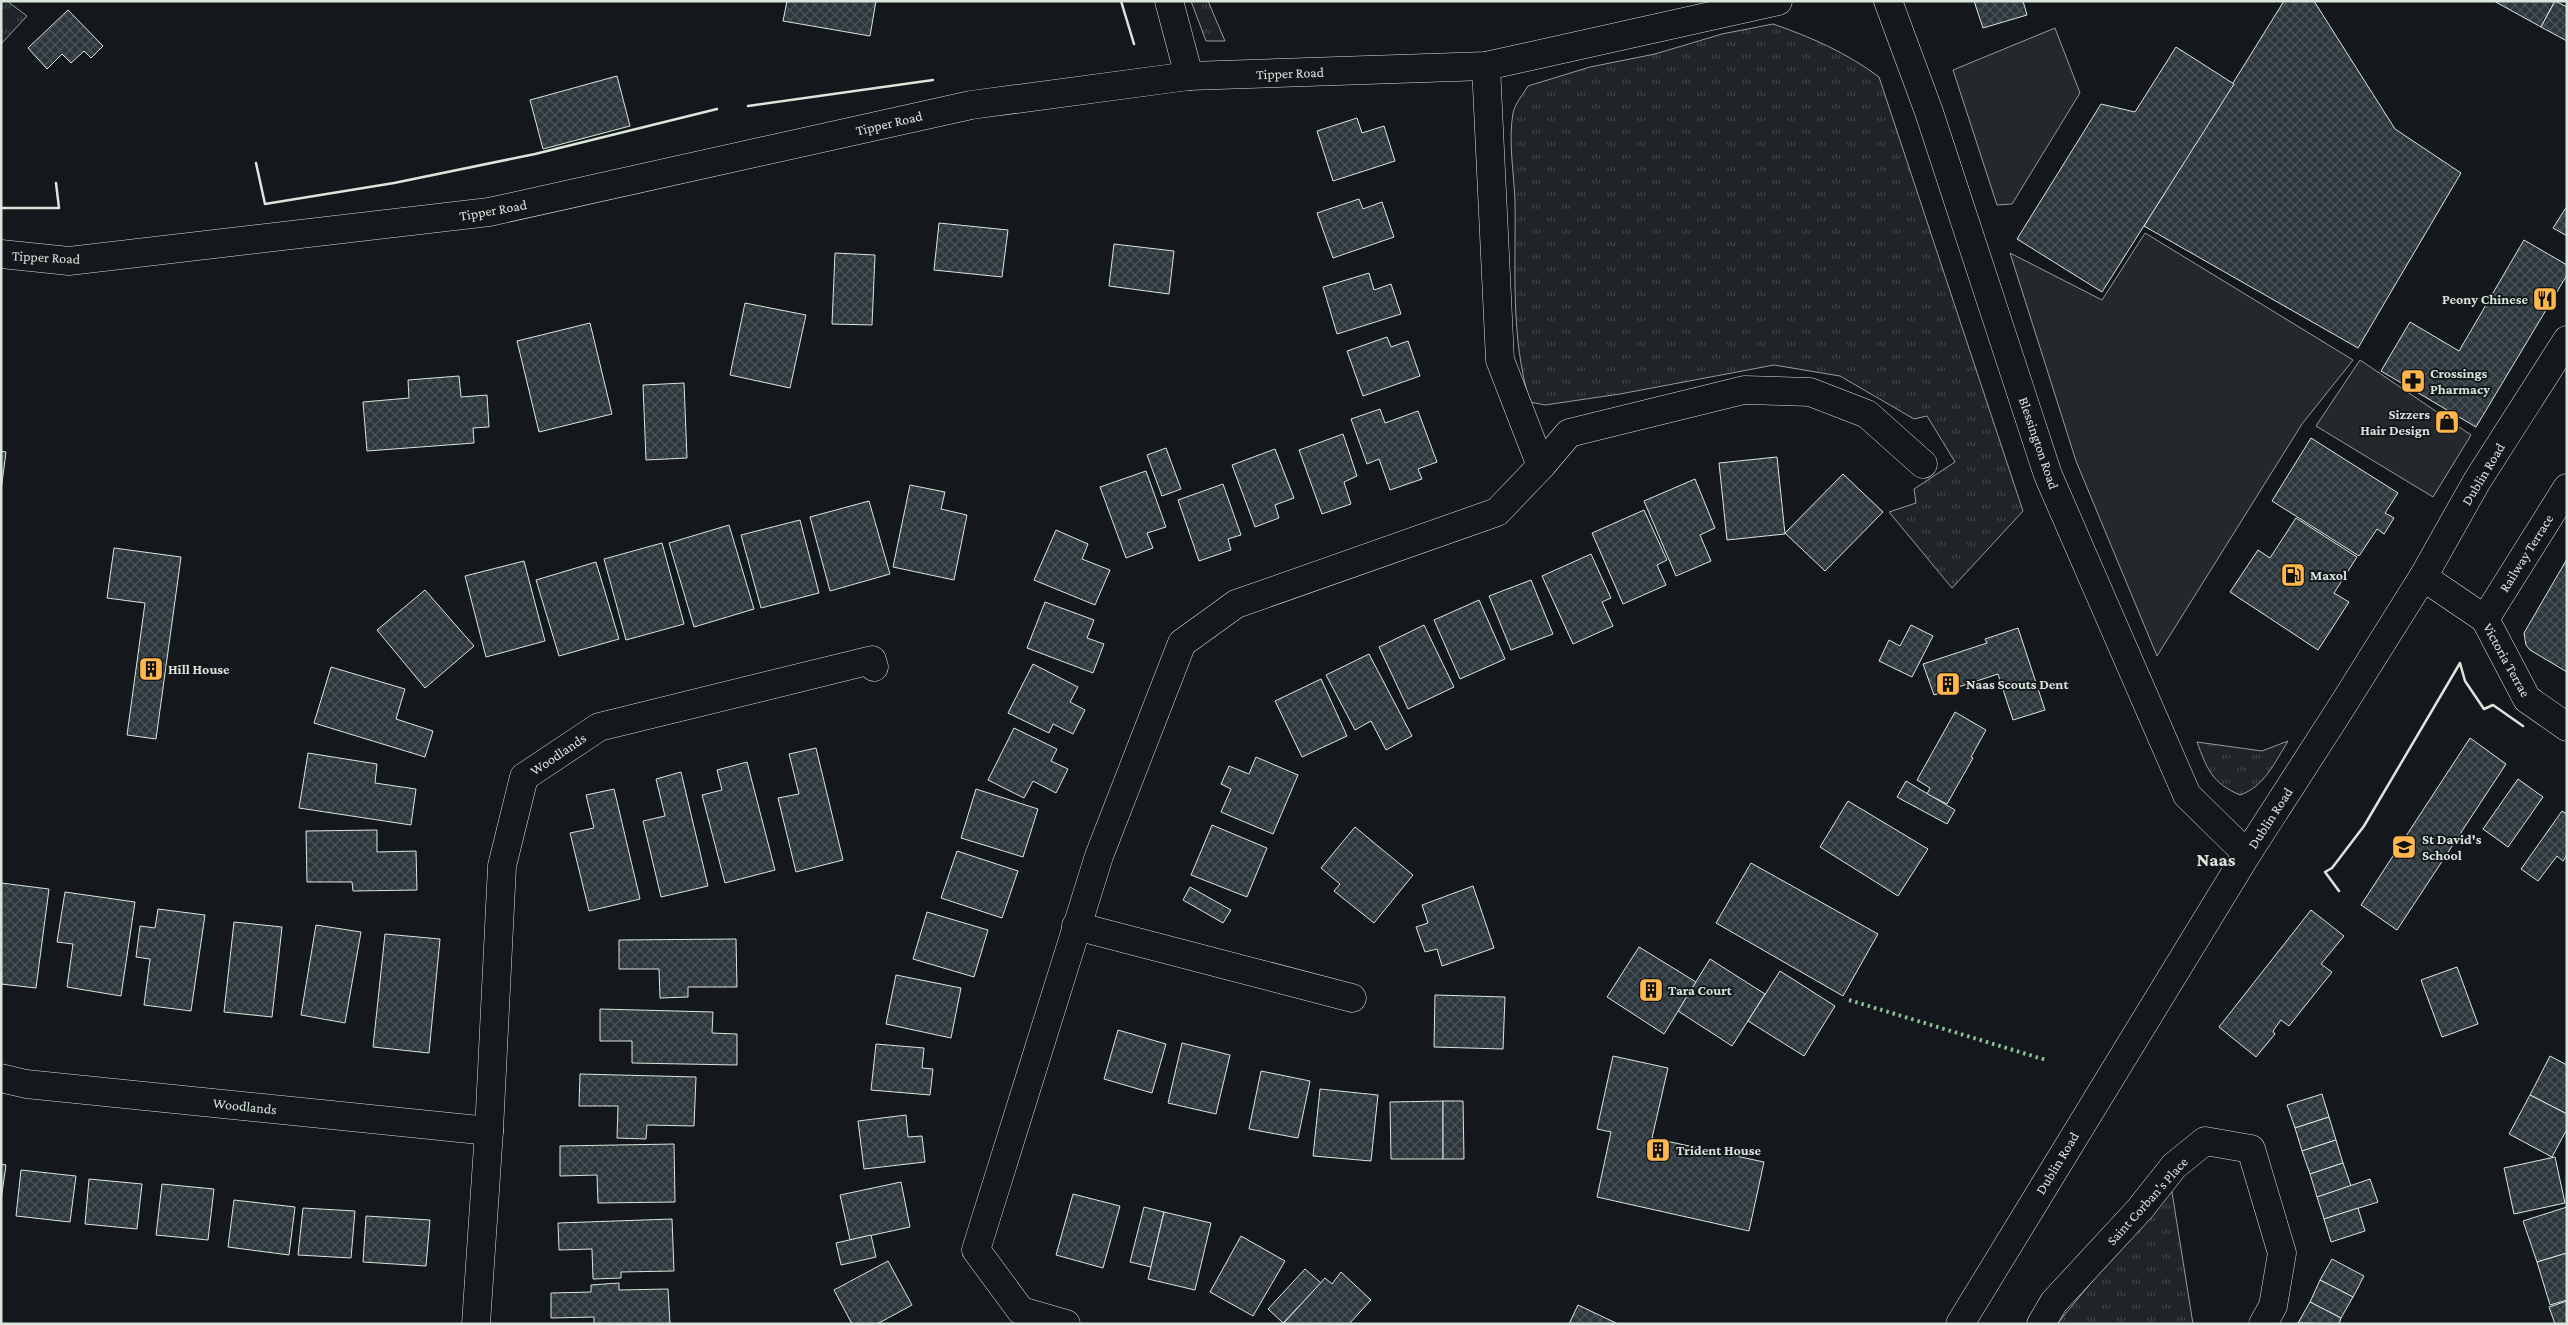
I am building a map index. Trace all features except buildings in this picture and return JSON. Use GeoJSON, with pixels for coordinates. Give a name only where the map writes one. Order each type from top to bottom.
{"type":"FeatureCollection","features":[{"type":"Feature","properties":{"kind":"street"},"geometry":{"type":"LineString","coordinates":[[1169,1],[1189,76]]}},
{"type":"Feature","properties":{"kind":"street","name":"Tipper Road"},"geometry":{"type":"LineString","coordinates":[[1,254],[69,261],[489,212],[971,105],[1189,76],[1486,66],[1778,1]]}},
{"type":"Feature","properties":{"kind":"street","name":"Blessington Road"},"geometry":{"type":"LineString","coordinates":[[1888,1],[1932,122],[2048,475],[2187,796],[2247,854]]}},
{"type":"Feature","properties":{"kind":"street"},"geometry":{"type":"LineString","coordinates":[[1486,66],[1500,360],[1540,466]]}},
{"type":"Feature","properties":{"kind":"street","name":"Dublin Road"},"geometry":{"type":"LineString","coordinates":[[1960,1324],[2247,854],[2423,577],[2477,481],[2567,340]]}},
{"type":"Feature","properties":{"kind":"street"},"geometry":{"type":"LineString","coordinates":[[1066,1324],[1020,1311],[976,1250],[1098,856],[1182,643],[1236,604],[1497,512],[1569,433],[1744,390],[1810,392],[1867,414],[1923,464]]}},
{"type":"Feature","properties":{"kind":"street","name":"Railway Terrace"},"geometry":{"type":"LineString","coordinates":[[2485,619],[2567,488]]}},
{"type":"Feature","properties":{"kind":"street","name":"Victoria Terrae"},"geometry":{"type":"LineString","coordinates":[[2423,577],[2485,619],[2527,699],[2567,727]]}},
{"type":"Feature","properties":{"kind":"street","name":"Woodlands"},"geometry":{"type":"LineString","coordinates":[[476,1324],[489,1130],[502,866],[524,777],[600,727],[872,660],[874,667]]}},
{"type":"Feature","properties":{"kind":"street"},"geometry":{"type":"LineString","coordinates":[[1076,926],[1352,998]]}},
{"type":"Feature","properties":{"kind":"street","name":"Woodlands"},"geometry":{"type":"LineString","coordinates":[[1,1078],[26,1084],[489,1130]]}},
{"type":"Feature","properties":{"kind":"street","name":"Saint Corban's Place"},"geometry":{"type":"LineString","coordinates":[[2040,1324],[2054,1302],[2140,1209],[2174,1166],[2205,1141],[2251,1149],[2282,1253],[2273,1306],[2263,1324]]}},
{"type":"Feature","properties":{"kind":"green space"},"geometry":{"type":"Polygon","coordinates":[[[1,1],[7,1],[27,16],[1,44],[1,1]]]}},
{"type":"Feature","properties":{"kind":"green space"},"geometry":{"type":"Polygon","coordinates":[[[1191,1],[1208,1],[1225,41],[1206,41],[1191,1]]]}},
{"type":"Feature","properties":{"kind":"green space"},"geometry":{"type":"Polygon","coordinates":[[[1773,24],[1828,46],[1854,60],[1879,77],[2023,511],[1952,588],[1889,512],[1916,503],[1914,489],[1955,462],[1927,416],[1914,419],[1840,376],[1774,365],[1620,394],[1545,405],[1530,402],[1519,353],[1515,302],[1515,201],[1511,135],[1515,106],[1528,86],[1590,67],[1655,54],[1722,34],[1773,24]]]}},
{"type":"Feature","properties":{"kind":"green space"},"geometry":{"type":"Polygon","coordinates":[[[2288,741],[2262,780],[2256,786],[2240,795],[2223,785],[2212,774],[2197,742],[2262,751],[2288,741]]]}},
{"type":"Feature","properties":{"kind":"green space"},"geometry":{"type":"Polygon","coordinates":[[[2171,1186],[2193,1324],[2057,1324],[2171,1186]]]}},
{"type":"Feature","properties":{"kind":"shaded area"},"geometry":{"type":"Polygon","coordinates":[[[2055,28],[2080,93],[2012,204],[1997,205],[1953,70],[2055,28]]]}},
{"type":"Feature","properties":{"kind":"shaded area"},"geometry":{"type":"Polygon","coordinates":[[[2145,233],[2353,360],[2302,424],[2157,656],[2076,461],[2010,253],[2102,300],[2145,233]]]}},
{"type":"Feature","properties":{"kind":"shaded area"},"geometry":{"type":"Polygon","coordinates":[[[2360,360],[2471,435],[2433,497],[2316,426],[2360,360]]]}},
{"type":"Feature","properties":{"kind":"hedge"},"geometry":{"type":"LineString","coordinates":[[1849,1000],[2046,1060]]}},
{"type":"Feature","properties":{"kind":"wall"},"geometry":{"type":"LineString","coordinates":[[1121,1],[1134,44]]}},
{"type":"Feature","properties":{"kind":"wall"},"geometry":{"type":"LineString","coordinates":[[748,106],[933,80]]}},
{"type":"Feature","properties":{"kind":"wall"},"geometry":{"type":"LineString","coordinates":[[256,163],[265,204],[394,183],[535,154],[717,109]]}},
{"type":"Feature","properties":{"kind":"wall"},"geometry":{"type":"LineString","coordinates":[[1,208],[59,208],[56,183]]}},
{"type":"Feature","properties":{"kind":"wall"},"geometry":{"type":"LineString","coordinates":[[2339,891],[2325,872],[2332,868],[2364,826],[2460,663],[2465,681],[2484,709],[2493,705],[2523,726]]}},
{"type":"Feature","properties":{"kind":"place","name":"Peony Chinese"},"geometry":{"type":"Point","coordinates":[2545,299]}},
{"type":"Feature","properties":{"kind":"place","name":"Crossings Pharmacy"},"geometry":{"type":"Point","coordinates":[2413,381]}},
{"type":"Feature","properties":{"kind":"place","name":"Sizzers Hair Design"},"geometry":{"type":"Point","coordinates":[2447,422]}},
{"type":"Feature","properties":{"kind":"place","name":"Maxol"},"geometry":{"type":"Point","coordinates":[2293,575]}},
{"type":"Feature","properties":{"kind":"place","name":"Hill House"},"geometry":{"type":"Point","coordinates":[151,669]}},
{"type":"Feature","properties":{"kind":"place","name":"Naas Scouts Dent"},"geometry":{"type":"Point","coordinates":[1948,684]}},
{"type":"Feature","properties":{"kind":"place","name":"St David's School"},"geometry":{"type":"Point","coordinates":[2404,847]}},
{"type":"Feature","properties":{"kind":"place","name":"Tara Court"},"geometry":{"type":"Point","coordinates":[1651,990]}},
{"type":"Feature","properties":{"kind":"place","name":"Trident House"},"geometry":{"type":"Point","coordinates":[1658,1150]}},
{"type":"Feature","properties":{"kind":"district","name":"Naas"},"geometry":{"type":"Point","coordinates":[2216,859]}}]}
